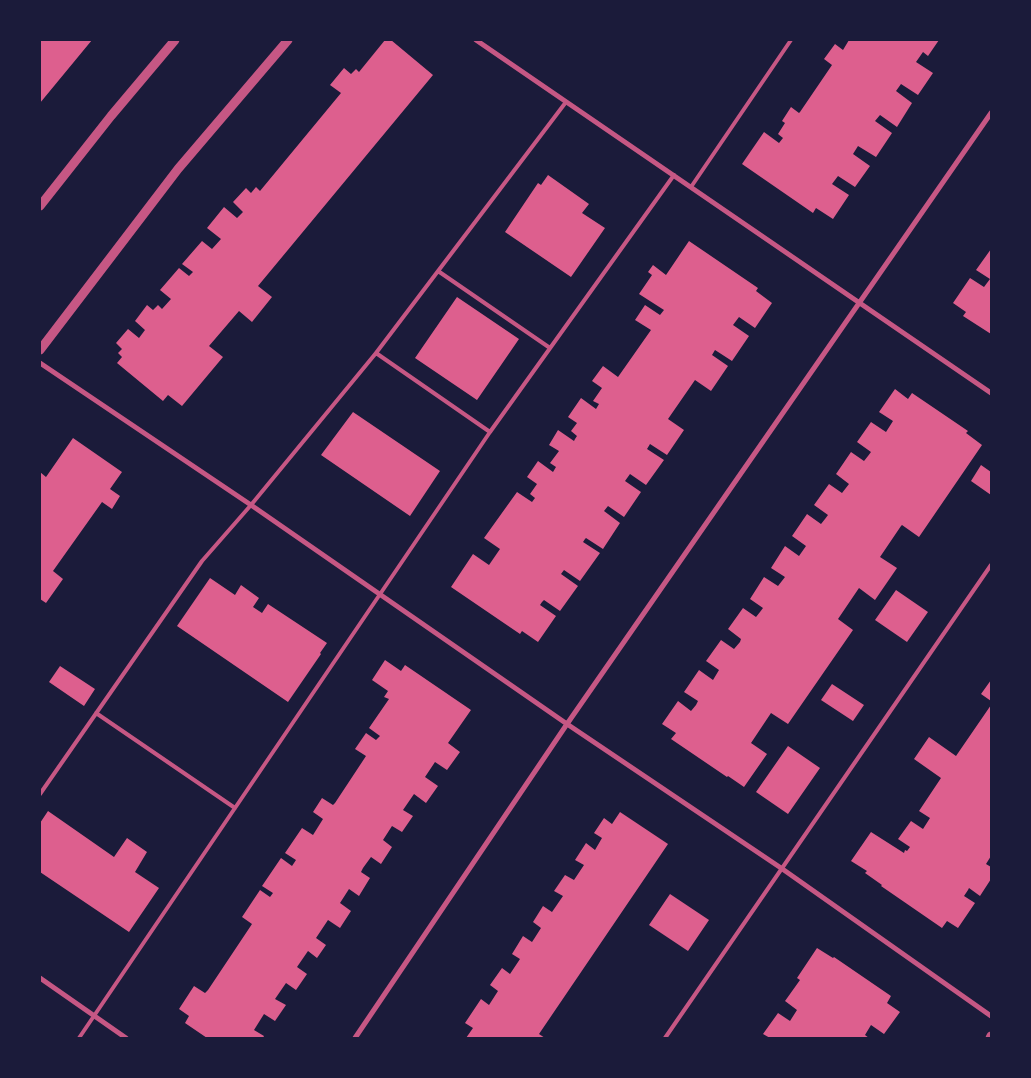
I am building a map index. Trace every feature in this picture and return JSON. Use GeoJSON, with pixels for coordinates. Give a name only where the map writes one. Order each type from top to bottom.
{"type":"FeatureCollection","features":[{"type":"Feature","properties":{"kind":"street"},"geometry":{"type":"LineString","coordinates":[[40,206],[111,116],[175,40]]}},
{"type":"Feature","properties":{"kind":"street"},"geometry":{"type":"LineString","coordinates":[[40,350],[178,169],[288,40]]}},
{"type":"Feature","properties":{"kind":"street"},"geometry":{"type":"LineString","coordinates":[[476,40],[991,393]]}},
{"type":"Feature","properties":{"kind":"street"},"geometry":{"type":"LineString","coordinates":[[355,1038],[567,724],[991,113]]}},
{"type":"Feature","properties":{"kind":"street"},"geometry":{"type":"LineString","coordinates":[[40,363],[251,505],[567,724],[781,868],[991,1016]]}},
{"type":"Feature","properties":{"kind":"street"},"geometry":{"type":"LineString","coordinates":[[40,978],[126,1038]]}},
{"type":"Feature","properties":{"kind":"lane"},"geometry":{"type":"LineString","coordinates":[[691,187],[791,40]]}},
{"type":"Feature","properties":{"kind":"lane"},"geometry":{"type":"LineString","coordinates":[[40,794],[202,561],[251,505],[376,353],[566,102]]}},
{"type":"Feature","properties":{"kind":"lane"},"geometry":{"type":"LineString","coordinates":[[79,1038],[490,432],[674,175]]}},
{"type":"Feature","properties":{"kind":"lane"},"geometry":{"type":"LineString","coordinates":[[438,271],[550,348]]}},
{"type":"Feature","properties":{"kind":"lane"},"geometry":{"type":"LineString","coordinates":[[376,353],[490,432]]}},
{"type":"Feature","properties":{"kind":"lane"},"geometry":{"type":"LineString","coordinates":[[665,1038],[991,566]]}},
{"type":"Feature","properties":{"kind":"lane"},"geometry":{"type":"LineString","coordinates":[[96,713],[235,808]]}},
{"type":"Feature","properties":{"kind":"building"},"geometry":{"type":"Polygon","coordinates":[[[40,40],[92,40],[40,103],[40,40]]]}},
{"type":"Feature","properties":{"kind":"building"},"geometry":{"type":"Polygon","coordinates":[[[385,40],[391,40],[433,75],[258,286],[272,297],[252,322],[239,311],[209,346],[223,357],[182,406],[168,395],[163,401],[117,363],[122,357],[118,353],[122,349],[116,343],[128,329],[139,338],[145,330],[135,321],[147,305],[153,310],[158,305],[162,309],[171,299],[160,290],[179,268],[189,276],[193,272],[182,264],[202,241],[212,249],[221,239],[207,228],[224,207],[237,218],[243,212],[233,202],[246,188],[251,193],[256,187],[260,191],[341,93],[330,85],[344,68],[351,74],[356,69],[359,72],[385,40]]]}},
{"type":"Feature","properties":{"kind":"building"},"geometry":{"type":"Polygon","coordinates":[[[849,40],[939,40],[928,56],[923,52],[916,62],[933,73],[918,95],[901,84],[896,91],[912,103],[897,127],[880,115],[875,121],[892,133],[876,157],[858,146],[853,154],[870,166],[855,187],[838,176],[832,184],[849,195],[833,219],[816,208],[813,213],[742,164],[764,132],[779,143],[783,138],[778,134],[785,123],[782,121],[791,107],[800,112],[832,65],[824,59],[835,44],[843,50],[849,40]]]}},
{"type":"Feature","properties":{"kind":"building"},"geometry":{"type":"Polygon","coordinates":[[[548,175],[589,204],[582,213],[605,228],[571,277],[505,232],[538,183],[541,185],[548,175]]]}},
{"type":"Feature","properties":{"kind":"building"},"geometry":{"type":"Polygon","coordinates":[[[689,241],[758,288],[756,291],[772,303],[755,328],[739,317],[733,325],[749,336],[732,361],[715,350],[712,355],[728,366],[711,391],[695,380],[668,419],[684,430],[667,455],[650,444],[647,449],[664,460],[646,485],[630,474],[625,481],[641,492],[624,517],[608,506],[604,511],[620,523],[603,549],[585,539],[583,542],[600,553],[580,581],[564,570],[561,574],[578,586],[560,611],[544,600],[542,602],[540,605],[556,616],[538,642],[522,631],[520,634],[451,587],[473,554],[489,565],[500,549],[484,538],[517,492],[532,502],[535,498],[530,494],[537,484],[527,477],[538,461],[553,472],[556,467],[550,463],[559,451],[549,445],[558,430],[574,441],[577,436],[571,431],[577,423],[568,417],[581,398],[596,409],[599,404],[593,401],[602,388],[592,381],[603,366],[618,377],[651,330],[635,320],[645,305],[660,315],[664,310],[639,294],[652,275],[648,272],[653,265],[666,275],[689,241]]]}},
{"type":"Feature","properties":{"kind":"building"},"geometry":{"type":"Polygon","coordinates":[[[991,249],[991,334],[963,316],[966,312],[953,303],[970,278],[984,287],[990,279],[976,270],[991,249]]]}},
{"type":"Feature","properties":{"kind":"building"},"geometry":{"type":"Polygon","coordinates":[[[457,297],[519,339],[477,400],[415,358],[457,297]]]}},
{"type":"Feature","properties":{"kind":"building"},"geometry":{"type":"Polygon","coordinates":[[[895,389],[908,399],[912,393],[968,431],[966,433],[982,445],[919,537],[901,526],[880,557],[897,568],[875,600],[859,588],[838,619],[853,630],[788,724],[771,713],[751,743],[767,754],[744,787],[671,739],[676,733],[662,724],[678,701],[691,711],[696,705],[698,701],[684,692],[699,670],[713,680],[719,670],[706,661],[721,640],[734,649],[740,642],[741,639],[728,629],[743,608],[756,617],[763,608],[750,599],[764,577],[778,586],[785,577],[771,568],[785,546],[799,556],[806,546],[792,536],[807,514],[821,524],[828,515],[814,505],[829,484],[842,493],[849,484],[836,474],[851,452],[864,461],[871,452],[857,442],[871,422],[886,432],[893,421],[879,412],[895,389]]]}},
{"type":"Feature","properties":{"kind":"building"},"geometry":{"type":"Polygon","coordinates":[[[353,412],[440,471],[410,516],[321,455],[353,412]]]}},
{"type":"Feature","properties":{"kind":"building"},"geometry":{"type":"Polygon","coordinates":[[[73,438],[122,472],[110,489],[120,496],[112,509],[102,502],[53,571],[63,579],[46,603],[40,599],[40,472],[46,477],[73,438]]]}},
{"type":"Feature","properties":{"kind":"building"},"geometry":{"type":"Polygon","coordinates":[[[981,465],[991,472],[991,495],[971,481],[981,465]]]}},
{"type":"Feature","properties":{"kind":"building"},"geometry":{"type":"Polygon","coordinates":[[[210,578],[235,595],[241,585],[259,598],[253,607],[262,613],[268,604],[327,643],[288,702],[177,626],[210,578]]]}},
{"type":"Feature","properties":{"kind":"building"},"geometry":{"type":"Polygon","coordinates":[[[896,590],[928,612],[907,642],[875,620],[896,590]]]}},
{"type":"Feature","properties":{"kind":"building"},"geometry":{"type":"Polygon","coordinates":[[[385,660],[401,671],[405,665],[471,710],[448,743],[460,752],[447,770],[435,762],[425,777],[438,786],[426,803],[414,794],[403,810],[413,816],[402,832],[392,826],[383,840],[392,847],[381,864],[371,857],[361,872],[370,878],[359,896],[349,889],[340,903],[351,911],[340,928],[328,920],[316,938],[326,945],[317,958],[308,951],[297,967],[307,974],[296,990],[286,983],[275,999],[286,1005],[275,1021],[264,1014],[254,1030],[264,1036],[263,1038],[207,1038],[185,1023],[189,1016],[179,1009],[194,986],[205,993],[208,990],[252,924],[242,917],[260,890],[270,897],[273,893],[262,886],[281,858],[292,866],[296,860],[285,853],[302,828],[313,835],[323,819],[313,812],[322,798],[333,805],[335,803],[366,756],[355,749],[366,733],[376,740],[380,736],[369,728],[389,699],[384,697],[388,691],[372,680],[385,660]]]}},
{"type":"Feature","properties":{"kind":"building"},"geometry":{"type":"Polygon","coordinates":[[[60,666],[95,689],[84,706],[49,682],[60,666]]]}},
{"type":"Feature","properties":{"kind":"building"},"geometry":{"type":"Polygon","coordinates":[[[991,680],[991,701],[981,694],[991,680]]]}},
{"type":"Feature","properties":{"kind":"building"},"geometry":{"type":"Polygon","coordinates":[[[832,684],[864,705],[853,721],[821,700],[832,684]]]}},
{"type":"Feature","properties":{"kind":"building"},"geometry":{"type":"Polygon","coordinates":[[[991,705],[991,856],[986,864],[991,867],[991,879],[980,896],[969,888],[964,896],[975,903],[958,928],[947,921],[942,928],[881,886],[865,873],[867,871],[851,861],[871,832],[904,853],[905,850],[907,851],[910,847],[898,839],[911,821],[923,829],[930,818],[919,811],[941,778],[914,759],[929,737],[956,756],[991,705]]]}},
{"type":"Feature","properties":{"kind":"building"},"geometry":{"type":"Polygon","coordinates":[[[788,746],[820,768],[788,814],[756,792],[788,746]]]}},
{"type":"Feature","properties":{"kind":"building"},"geometry":{"type":"Polygon","coordinates":[[[48,811],[114,857],[127,838],[147,852],[135,872],[159,888],[129,932],[40,872],[40,823],[48,811]]]}},
{"type":"Feature","properties":{"kind":"building"},"geometry":{"type":"Polygon","coordinates":[[[620,812],[668,844],[539,1034],[545,1038],[466,1038],[473,1028],[465,1023],[481,999],[489,1005],[498,991],[490,985],[502,968],[510,974],[520,959],[512,954],[523,936],[532,942],[541,928],[533,922],[543,906],[552,912],[563,896],[554,891],[565,875],[574,880],[584,865],[575,860],[586,843],[595,850],[602,838],[594,833],[604,818],[612,824],[620,812]]]}},
{"type":"Feature","properties":{"kind":"building"},"geometry":{"type":"Polygon","coordinates":[[[670,894],[709,920],[688,951],[649,925],[670,894]]]}},
{"type":"Feature","properties":{"kind":"building"},"geometry":{"type":"Polygon","coordinates":[[[817,948],[834,957],[891,996],[887,1003],[900,1012],[884,1034],[871,1025],[865,1035],[869,1038],[770,1038],[763,1034],[778,1013],[790,1021],[797,1010],[785,1001],[800,980],[797,978],[817,948]]]}}]}
